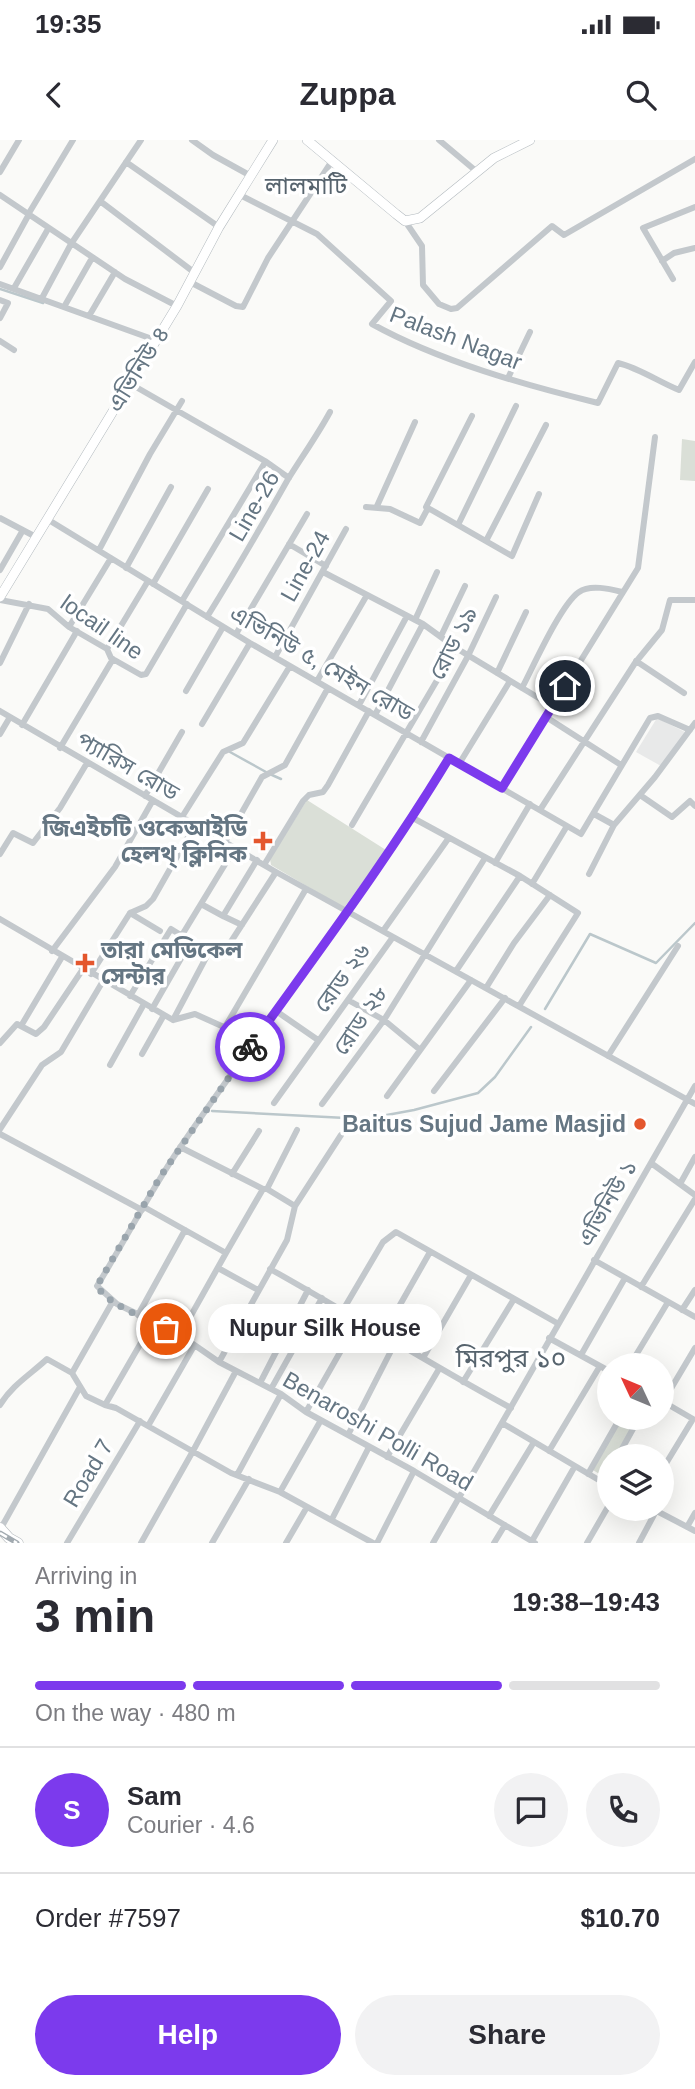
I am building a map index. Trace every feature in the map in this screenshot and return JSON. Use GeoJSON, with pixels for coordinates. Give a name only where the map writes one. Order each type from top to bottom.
{"type":"FeatureCollection","features":[{"type":"Feature","properties":{"kind":"main road"},"geometry":{"type":"LineString","coordinates":[[0,1528],[18,1543]]}},
{"type":"Feature","properties":{"kind":"street"},"geometry":{"type":"LineString","coordinates":[[0,172],[19,140]]}},
{"type":"Feature","properties":{"kind":"street"},"geometry":{"type":"LineString","coordinates":[[0,267],[72,140]]}},
{"type":"Feature","properties":{"kind":"street"},"geometry":{"type":"LineString","coordinates":[[42,298],[71,244],[141,140]]}},
{"type":"Feature","properties":{"kind":"street"},"geometry":{"type":"LineString","coordinates":[[192,140],[251,176]]}},
{"type":"Feature","properties":{"kind":"street","name":"এভিনিউ ৪"},"geometry":{"type":"LineString","coordinates":[[0,599],[177,306],[219,227],[273,140]]}},
{"type":"Feature","properties":{"kind":"street"},"geometry":{"type":"LineString","coordinates":[[307,140],[405,221],[422,246],[423,285],[439,304],[451,309],[457,308],[552,226],[564,235],[695,159]]}},
{"type":"Feature","properties":{"kind":"street"},"geometry":{"type":"LineString","coordinates":[[439,140],[476,171]]}},
{"type":"Feature","properties":{"kind":"street"},"geometry":{"type":"LineString","coordinates":[[405,221],[415,220],[425,214],[494,158],[530,140]]}},
{"type":"Feature","properties":{"kind":"street"},"geometry":{"type":"LineString","coordinates":[[126,162],[219,227]]}},
{"type":"Feature","properties":{"kind":"street"},"geometry":{"type":"LineString","coordinates":[[100,201],[192,277],[236,306],[243,307],[268,258],[330,164]]}},
{"type":"Feature","properties":{"kind":"street","name":"Palash Nagar"},"geometry":{"type":"LineString","coordinates":[[240,195],[317,234],[391,301],[372,324],[400,340],[508,378],[598,403],[618,363],[628,365],[679,390],[695,362]]}},
{"type":"Feature","properties":{"kind":"street"},"geometry":{"type":"LineString","coordinates":[[0,206],[2,197],[92,258],[177,306]]}},
{"type":"Feature","properties":{"kind":"street"},"geometry":{"type":"LineString","coordinates":[[673,279],[643,228],[695,207]]}},
{"type":"Feature","properties":{"kind":"street"},"geometry":{"type":"LineString","coordinates":[[14,288],[48,229]]}},
{"type":"Feature","properties":{"kind":"street"},"geometry":{"type":"LineString","coordinates":[[662,261],[674,253],[695,248]]}},
{"type":"Feature","properties":{"kind":"street"},"geometry":{"type":"LineString","coordinates":[[64,307],[92,258]]}},
{"type":"Feature","properties":{"kind":"street"},"geometry":{"type":"LineString","coordinates":[[89,316],[115,272]]}},
{"type":"Feature","properties":{"kind":"street"},"geometry":{"type":"LineString","coordinates":[[0,284],[155,340]]}},
{"type":"Feature","properties":{"kind":"street"},"geometry":{"type":"LineString","coordinates":[[0,300],[8,303],[0,318]]}},
{"type":"Feature","properties":{"kind":"street"},"geometry":{"type":"LineString","coordinates":[[508,378],[530,332]]}},
{"type":"Feature","properties":{"kind":"street"},"geometry":{"type":"LineString","coordinates":[[0,341],[14,350]]}},
{"type":"Feature","properties":{"kind":"street"},"geometry":{"type":"LineString","coordinates":[[130,383],[265,461],[289,478]]}},
{"type":"Feature","properties":{"kind":"street"},"geometry":{"type":"LineString","coordinates":[[99,550],[150,454],[182,401]]}},
{"type":"Feature","properties":{"kind":"street"},"geometry":{"type":"LineString","coordinates":[[458,525],[516,406]]}},
{"type":"Feature","properties":{"kind":"street","name":"Line-26"},"geometry":{"type":"LineString","coordinates":[[206,617],[247,554],[330,412]]}},
{"type":"Feature","properties":{"kind":"street"},"geometry":{"type":"LineString","coordinates":[[366,507],[390,509],[420,523],[472,416]]}},
{"type":"Feature","properties":{"kind":"street"},"geometry":{"type":"LineString","coordinates":[[377,506],[415,422]]}},
{"type":"Feature","properties":{"kind":"street"},"geometry":{"type":"LineString","coordinates":[[486,541],[546,425]]}},
{"type":"Feature","properties":{"kind":"street"},"geometry":{"type":"LineString","coordinates":[[502,788],[622,592],[634,580],[639,568],[655,437]]}},
{"type":"Feature","properties":{"kind":"street"},"geometry":{"type":"LineString","coordinates":[[184,603],[264,464]]}},
{"type":"Feature","properties":{"kind":"street"},"geometry":{"type":"LineString","coordinates":[[126,568],[171,487]]}},
{"type":"Feature","properties":{"kind":"street"},"geometry":{"type":"LineString","coordinates":[[107,649],[208,489]]}},
{"type":"Feature","properties":{"kind":"street"},"geometry":{"type":"LineString","coordinates":[[428,508],[512,556],[539,494]]}},
{"type":"Feature","properties":{"kind":"street"},"geometry":{"type":"LineString","coordinates":[[236,634],[307,514]]}},
{"type":"Feature","properties":{"kind":"street"},"geometry":{"type":"LineString","coordinates":[[0,518],[36,537]]}},
{"type":"Feature","properties":{"kind":"street","name":"এভিনিউ ৫, মেইন রোড"},"geometry":{"type":"LineString","coordinates":[[47,519],[250,643],[581,834],[594,814]]}},
{"type":"Feature","properties":{"kind":"street","name":"Line-24"},"geometry":{"type":"LineString","coordinates":[[275,657],[346,529]]}},
{"type":"Feature","properties":{"kind":"street"},"geometry":{"type":"LineString","coordinates":[[0,570],[23,530]]}},
{"type":"Feature","properties":{"kind":"street"},"geometry":{"type":"LineString","coordinates":[[289,544],[367,595],[424,624],[468,656],[552,706]]}},
{"type":"Feature","properties":{"kind":"street"},"geometry":{"type":"LineString","coordinates":[[69,627],[111,558]]}},
{"type":"Feature","properties":{"kind":"street"},"geometry":{"type":"LineString","coordinates":[[415,620],[437,572]]}},
{"type":"Feature","properties":{"kind":"street"},"geometry":{"type":"LineString","coordinates":[[440,636],[465,586]]}},
{"type":"Feature","properties":{"kind":"street"},"geometry":{"type":"LineString","coordinates":[[523,688],[555,624],[577,593],[592,588],[622,592]]}},
{"type":"Feature","properties":{"kind":"street"},"geometry":{"type":"LineString","coordinates":[[317,681],[367,595]]}},
{"type":"Feature","properties":{"kind":"street","name":"রোড ১৯"},"geometry":{"type":"LineString","coordinates":[[422,741],[496,597]]}},
{"type":"Feature","properties":{"kind":"street","name":"locail line"},"geometry":{"type":"LineString","coordinates":[[0,599],[48,609],[69,627],[107,649],[108,655],[113,659],[143,675],[184,603]]}},
{"type":"Feature","properties":{"kind":"street"},"geometry":{"type":"LineString","coordinates":[[540,810],[636,662],[662,630],[671,599],[695,600]]}},
{"type":"Feature","properties":{"kind":"street"},"geometry":{"type":"LineString","coordinates":[[0,663],[29,604]]}},
{"type":"Feature","properties":{"kind":"street"},"geometry":{"type":"LineString","coordinates":[[497,673],[526,612]]}},
{"type":"Feature","properties":{"kind":"street"},"geometry":{"type":"LineString","coordinates":[[359,705],[407,616]]}},
{"type":"Feature","properties":{"kind":"street"},"geometry":{"type":"LineString","coordinates":[[264,865],[303,801],[309,795],[323,792],[328,785],[424,624]]}},
{"type":"Feature","properties":{"kind":"street"},"geometry":{"type":"LineString","coordinates":[[186,691],[223,627]]}},
{"type":"Feature","properties":{"kind":"street"},"geometry":{"type":"LineString","coordinates":[[22,725],[76,631]]}},
{"type":"Feature","properties":{"kind":"street"},"geometry":{"type":"LineString","coordinates":[[202,724],[250,643]]}},
{"type":"Feature","properties":{"kind":"street"},"geometry":{"type":"LineString","coordinates":[[352,825],[456,648]]}},
{"type":"Feature","properties":{"kind":"street"},"geometry":{"type":"LineString","coordinates":[[60,748],[113,659]]}},
{"type":"Feature","properties":{"kind":"street"},"geometry":{"type":"LineString","coordinates":[[636,662],[684,693]]}},
{"type":"Feature","properties":{"kind":"street"},"geometry":{"type":"LineString","coordinates":[[182,817],[222,752],[243,743],[290,666]]}},
{"type":"Feature","properties":{"kind":"street"},"geometry":{"type":"LineString","coordinates":[[459,764],[510,681]]}},
{"type":"Feature","properties":{"kind":"street"},"geometry":{"type":"LineString","coordinates":[[225,842],[262,777],[285,765],[328,688]]}},
{"type":"Feature","properties":{"kind":"street","name":"প্যারিস রোড"},"geometry":{"type":"LineString","coordinates":[[0,711],[306,889],[695,1104]]}},
{"type":"Feature","properties":{"kind":"street"},"geometry":{"type":"LineString","coordinates":[[589,874],[614,825],[693,726],[654,716],[650,718],[594,814],[614,825]]}},
{"type":"Feature","properties":{"kind":"street"},"geometry":{"type":"LineString","coordinates":[[0,734],[10,717]]}},
{"type":"Feature","properties":{"kind":"street"},"geometry":{"type":"LineString","coordinates":[[546,717],[621,765]]}},
{"type":"Feature","properties":{"kind":"street"},"geometry":{"type":"LineString","coordinates":[[145,796],[182,732]]}},
{"type":"Feature","properties":{"kind":"street"},"geometry":{"type":"LineString","coordinates":[[143,1209],[180,1147],[348,912],[413,818],[449,758]]}},
{"type":"Feature","properties":{"kind":"street"},"geometry":{"type":"LineString","coordinates":[[0,854],[13,834],[33,842],[60,808],[87,762]]}},
{"type":"Feature","properties":{"kind":"street"},"geometry":{"type":"LineString","coordinates":[[640,795],[672,817],[690,801],[695,806]]}},
{"type":"Feature","properties":{"kind":"street"},"geometry":{"type":"LineString","coordinates":[[52,951],[115,867],[153,800]]}},
{"type":"Feature","properties":{"kind":"street"},"geometry":{"type":"LineString","coordinates":[[495,863],[530,804]]}},
{"type":"Feature","properties":{"kind":"street"},"geometry":{"type":"LineString","coordinates":[[413,818],[520,876],[578,913],[519,1006]]}},
{"type":"Feature","properties":{"kind":"street"},"geometry":{"type":"LineString","coordinates":[[91,974],[130,913],[150,903],[195,825]]}},
{"type":"Feature","properties":{"kind":"street"},"geometry":{"type":"LineString","coordinates":[[532,884],[567,826]]}},
{"type":"Feature","properties":{"kind":"street"},"geometry":{"type":"LineString","coordinates":[[383,931],[448,839]]}},
{"type":"Feature","properties":{"kind":"street"},"geometry":{"type":"LineString","coordinates":[[182,935],[235,848]]}},
{"type":"Feature","properties":{"kind":"street","name":"রোড ২৮"},"geometry":{"type":"LineString","coordinates":[[322,1104],[384,1020],[485,858]]}},
{"type":"Feature","properties":{"kind":"street"},"geometry":{"type":"LineString","coordinates":[[223,916],[257,860]]}},
{"type":"Feature","properties":{"kind":"street"},"geometry":{"type":"LineString","coordinates":[[130,996],[172,929],[213,955],[223,954],[276,872]]}},
{"type":"Feature","properties":{"kind":"street"},"geometry":{"type":"LineString","coordinates":[[456,971],[520,876]]}},
{"type":"Feature","properties":{"kind":"street"},"geometry":{"type":"LineString","coordinates":[[225,1027],[306,889]]}},
{"type":"Feature","properties":{"kind":"street"},"geometry":{"type":"LineString","coordinates":[[486,988],[514,943],[550,895]]}},
{"type":"Feature","properties":{"kind":"street"},"geometry":{"type":"LineString","coordinates":[[201,904],[242,925]]}},
{"type":"Feature","properties":{"kind":"street"},"geometry":{"type":"LineString","coordinates":[[130,913],[160,931]]}},
{"type":"Feature","properties":{"kind":"street"},"geometry":{"type":"LineString","coordinates":[[0,919],[173,1020],[195,1014],[255,1041]]}},
{"type":"Feature","properties":{"kind":"street","name":"রোড ২৬"},"geometry":{"type":"LineString","coordinates":[[274,1103],[393,937]]}},
{"type":"Feature","properties":{"kind":"street"},"geometry":{"type":"LineString","coordinates":[[152,1009],[191,941]]}},
{"type":"Feature","properties":{"kind":"street"},"geometry":{"type":"LineString","coordinates":[[608,1056],[678,946]]}},
{"type":"Feature","properties":{"kind":"street"},"geometry":{"type":"LineString","coordinates":[[173,1020],[209,952]]}},
{"type":"Feature","properties":{"kind":"street"},"geometry":{"type":"LineString","coordinates":[[21,1026],[62,957]]}},
{"type":"Feature","properties":{"kind":"street"},"geometry":{"type":"LineString","coordinates":[[0,1042],[18,1024],[36,1034],[44,1027],[83,969]]}},
{"type":"Feature","properties":{"kind":"street"},"geometry":{"type":"LineString","coordinates":[[387,1096],[471,980]]}},
{"type":"Feature","properties":{"kind":"street"},"geometry":{"type":"LineString","coordinates":[[103,981],[61,1052],[42,1065],[0,1131],[226,1253]]}},
{"type":"Feature","properties":{"kind":"street"},"geometry":{"type":"LineString","coordinates":[[434,1091],[505,998]]}},
{"type":"Feature","properties":{"kind":"street"},"geometry":{"type":"LineString","coordinates":[[348,1000],[384,1020],[419,1049]]}},
{"type":"Feature","properties":{"kind":"street"},"geometry":{"type":"LineString","coordinates":[[110,1065],[144,1004]]}},
{"type":"Feature","properties":{"kind":"street","name":"রোড ২৬"},"geometry":{"type":"LineString","coordinates":[[276,1011],[318,1040]]}},
{"type":"Feature","properties":{"kind":"street"},"geometry":{"type":"LineString","coordinates":[[142,1054],[164,1015]]}},
{"type":"Feature","properties":{"kind":"street","name":"এভিনিউ ১"},"geometry":{"type":"LineString","coordinates":[[433,1543],[695,1086]]}},
{"type":"Feature","properties":{"kind":"street"},"geometry":{"type":"LineString","coordinates":[[180,1335],[297,1130]]}},
{"type":"Feature","properties":{"kind":"street"},"geometry":{"type":"LineString","coordinates":[[232,1174],[259,1131]]}},
{"type":"Feature","properties":{"kind":"street"},"geometry":{"type":"LineString","coordinates":[[219,1362],[287,1240],[295,1206],[341,1135]]}},
{"type":"Feature","properties":{"kind":"street"},"geometry":{"type":"LineString","coordinates":[[180,1147],[295,1206]]}},
{"type":"Feature","properties":{"kind":"street"},"geometry":{"type":"LineString","coordinates":[[680,1184],[695,1157]]}},
{"type":"Feature","properties":{"kind":"street"},"geometry":{"type":"LineString","coordinates":[[641,1286],[695,1197],[650,1163]]}},
{"type":"Feature","properties":{"kind":"street","name":"Benaroshi Polli Road"},"geometry":{"type":"LineString","coordinates":[[143,1209],[97,1286],[113,1301],[180,1335],[219,1362],[281,1394],[306,1412],[414,1471],[534,1542]]}},
{"type":"Feature","properties":{"kind":"street"},"geometry":{"type":"LineString","coordinates":[[138,1315],[185,1230]]}},
{"type":"Feature","properties":{"kind":"street"},"geometry":{"type":"LineString","coordinates":[[343,1310],[383,1242],[396,1232],[558,1323]]}},
{"type":"Feature","properties":{"kind":"street"},"geometry":{"type":"LineString","coordinates":[[384,1333],[430,1251]]}},
{"type":"Feature","properties":{"kind":"street"},"geometry":{"type":"LineString","coordinates":[[594,1260],[695,1317]]}},
{"type":"Feature","properties":{"kind":"street"},"geometry":{"type":"LineString","coordinates":[[218,1268],[258,1290]]}},
{"type":"Feature","properties":{"kind":"street"},"geometry":{"type":"LineString","coordinates":[[270,1269],[511,1408]]}},
{"type":"Feature","properties":{"kind":"street"},"geometry":{"type":"LineString","coordinates":[[423,1358],[471,1275]]}},
{"type":"Feature","properties":{"kind":"street"},"geometry":{"type":"LineString","coordinates":[[581,1355],[625,1278]]}},
{"type":"Feature","properties":{"kind":"street"},"geometry":{"type":"LineString","coordinates":[[260,1383],[308,1290]]}},
{"type":"Feature","properties":{"kind":"street"},"geometry":{"type":"LineString","coordinates":[[682,1310],[695,1290]]}},
{"type":"Feature","properties":{"kind":"street"},"geometry":{"type":"LineString","coordinates":[[271,1389],[322,1298]]}},
{"type":"Feature","properties":{"kind":"street"},"geometry":{"type":"LineString","coordinates":[[463,1382],[514,1299]]}},
{"type":"Feature","properties":{"kind":"street"},"geometry":{"type":"LineString","coordinates":[[72,1373],[113,1301]]}},
{"type":"Feature","properties":{"kind":"street"},"geometry":{"type":"LineString","coordinates":[[637,1353],[668,1302]]}},
{"type":"Feature","properties":{"kind":"street"},"geometry":{"type":"LineString","coordinates":[[306,1412],[359,1319]]}},
{"type":"Feature","properties":{"kind":"street"},"geometry":{"type":"LineString","coordinates":[[105,1405],[153,1322]]}},
{"type":"Feature","properties":{"kind":"street"},"geometry":{"type":"LineString","coordinates":[[550,1338],[597,1364]]}},
{"type":"Feature","properties":{"kind":"street"},"geometry":{"type":"LineString","coordinates":[[348,1435],[395,1343]]}},
{"type":"Feature","properties":{"kind":"street"},"geometry":{"type":"LineString","coordinates":[[148,1426],[194,1346]]}},
{"type":"Feature","properties":{"kind":"street"},"geometry":{"type":"LineString","coordinates":[[674,1382],[695,1348]]}},
{"type":"Feature","properties":{"kind":"street"},"geometry":{"type":"LineString","coordinates":[[0,1405],[12,1387],[47,1359],[72,1373],[86,1396],[116,1408],[237,1475],[280,1492],[332,1519],[359,1540],[375,1543],[414,1471]]}},
{"type":"Feature","properties":{"kind":"street"},"geometry":{"type":"LineString","coordinates":[[387,1457],[439,1368]]}},
{"type":"Feature","properties":{"kind":"street"},"geometry":{"type":"LineString","coordinates":[[141,1543],[236,1371]]}},
{"type":"Feature","properties":{"kind":"street"},"geometry":{"type":"LineString","coordinates":[[549,1451],[597,1371]]}},
{"type":"Feature","properties":{"kind":"street"},"geometry":{"type":"LineString","coordinates":[[0,1528],[80,1387]]}},
{"type":"Feature","properties":{"kind":"street"},"geometry":{"type":"LineString","coordinates":[[237,1475],[281,1394]]}},
{"type":"Feature","properties":{"kind":"street"},"geometry":{"type":"LineString","coordinates":[[674,1409],[694,1420],[674,1451]]}},
{"type":"Feature","properties":{"kind":"street"},"geometry":{"type":"LineString","coordinates":[[280,1492],[321,1420]]}},
{"type":"Feature","properties":{"kind":"street","name":"Road 7"},"geometry":{"type":"LineString","coordinates":[[67,1543],[139,1421]]}},
{"type":"Feature","properties":{"kind":"street"},"geometry":{"type":"LineString","coordinates":[[502,1423],[597,1479]]}},
{"type":"Feature","properties":{"kind":"street"},"geometry":{"type":"LineString","coordinates":[[588,1474],[613,1430]]}},
{"type":"Feature","properties":{"kind":"street"},"geometry":{"type":"LineString","coordinates":[[489,1516],[534,1442]]}},
{"type":"Feature","properties":{"kind":"street"},"geometry":{"type":"LineString","coordinates":[[332,1519],[369,1447]]}},
{"type":"Feature","properties":{"kind":"street"},"geometry":{"type":"LineString","coordinates":[[534,1542],[575,1466]]}},
{"type":"Feature","properties":{"kind":"street"},"geometry":{"type":"LineString","coordinates":[[212,1543],[249,1479]]}},
{"type":"Feature","properties":{"kind":"street"},"geometry":{"type":"LineString","coordinates":[[286,1543],[307,1507]]}},
{"type":"Feature","properties":{"kind":"street"},"geometry":{"type":"LineString","coordinates":[[687,1527],[695,1513]]}},
{"type":"Feature","properties":{"kind":"street"},"geometry":{"type":"LineString","coordinates":[[674,1520],[695,1531]]}},
{"type":"Feature","properties":{"kind":"street"},"geometry":{"type":"LineString","coordinates":[[587,1543],[600,1521]]}},
{"type":"Feature","properties":{"kind":"street"},"geometry":{"type":"LineString","coordinates":[[639,1543],[648,1521]]}},
{"type":"Feature","properties":{"kind":"street"},"geometry":{"type":"LineString","coordinates":[[494,1543],[505,1525]]}},
{"type":"Feature","properties":{"kind":"shaded area"},"geometry":{"type":"Polygon","coordinates":[[[682,439],[695,441],[695,481],[680,480],[682,439]]]}},
{"type":"Feature","properties":{"kind":"shaded area"},"geometry":{"type":"Polygon","coordinates":[[[657,718],[685,732],[661,766],[636,752],[657,718]]]}},
{"type":"Feature","properties":{"kind":"shaded area"},"geometry":{"type":"Polygon","coordinates":[[[307,800],[386,850],[344,908],[271,865],[270,859],[307,800]]]}},
{"type":"Feature","properties":{"kind":"shaded area"},"geometry":{"type":"Polygon","coordinates":[[[615,1430],[630,1430],[623,1444],[608,1444],[615,1430]]]}},
{"type":"Feature","properties":{"kind":"waterway"},"geometry":{"type":"LineString","coordinates":[[0,289],[43,303]]}},
{"type":"Feature","properties":{"kind":"waterway"},"geometry":{"type":"LineString","coordinates":[[230,752],[266,772]]}},
{"type":"Feature","properties":{"kind":"waterway"},"geometry":{"type":"LineString","coordinates":[[272,775],[281,779]]}},
{"type":"Feature","properties":{"kind":"waterway"},"geometry":{"type":"LineString","coordinates":[[545,1009],[590,934],[656,963],[695,923]]}},
{"type":"Feature","properties":{"kind":"waterway"},"geometry":{"type":"LineString","coordinates":[[212,1111],[365,1119],[414,1110],[478,1093],[495,1077],[531,1027]]}},
{"type":"Feature","properties":{"kind":"railway"},"geometry":{"type":"LineString","coordinates":[[0,1533],[17,1543]]}},
{"type":"Feature","properties":{"kind":"way so far"},"geometry":{"type":"LineString","coordinates":[[166,1329],[117,1304],[99,1291],[97,1286],[160,1177],[250,1047]]}},
{"type":"Feature","properties":{"kind":"place","name":"জিএইচটি ওকেআইডি হেলথ্ ক্লিনিক"},"geometry":{"type":"Point","coordinates":[263,841]}},
{"type":"Feature","properties":{"kind":"place","name":"তারা মেডিকেল সেন্টার"},"geometry":{"type":"Point","coordinates":[85,963]}},
{"type":"Feature","properties":{"kind":"place","name":"Baitus Sujud Jame Masjid"},"geometry":{"type":"Point","coordinates":[640,1124]}},
{"type":"Feature","properties":{"kind":"place","name":"Nupur Silk House"},"geometry":{"type":"Point","coordinates":[166,1329]}},
{"type":"Feature","properties":{"kind":"district","name":"লালমাটি"},"geometry":{"type":"Point","coordinates":[306,186]}},
{"type":"Feature","properties":{"kind":"district","name":"মিরপুর ১০"},"geometry":{"type":"Point","coordinates":[511,1358]}},
{"type":"Feature","properties":{"kind":"route"},"geometry":{"type":"LineString","coordinates":[[250,1047],[413,818],[449,758],[502,788],[565,686]]}}]}
